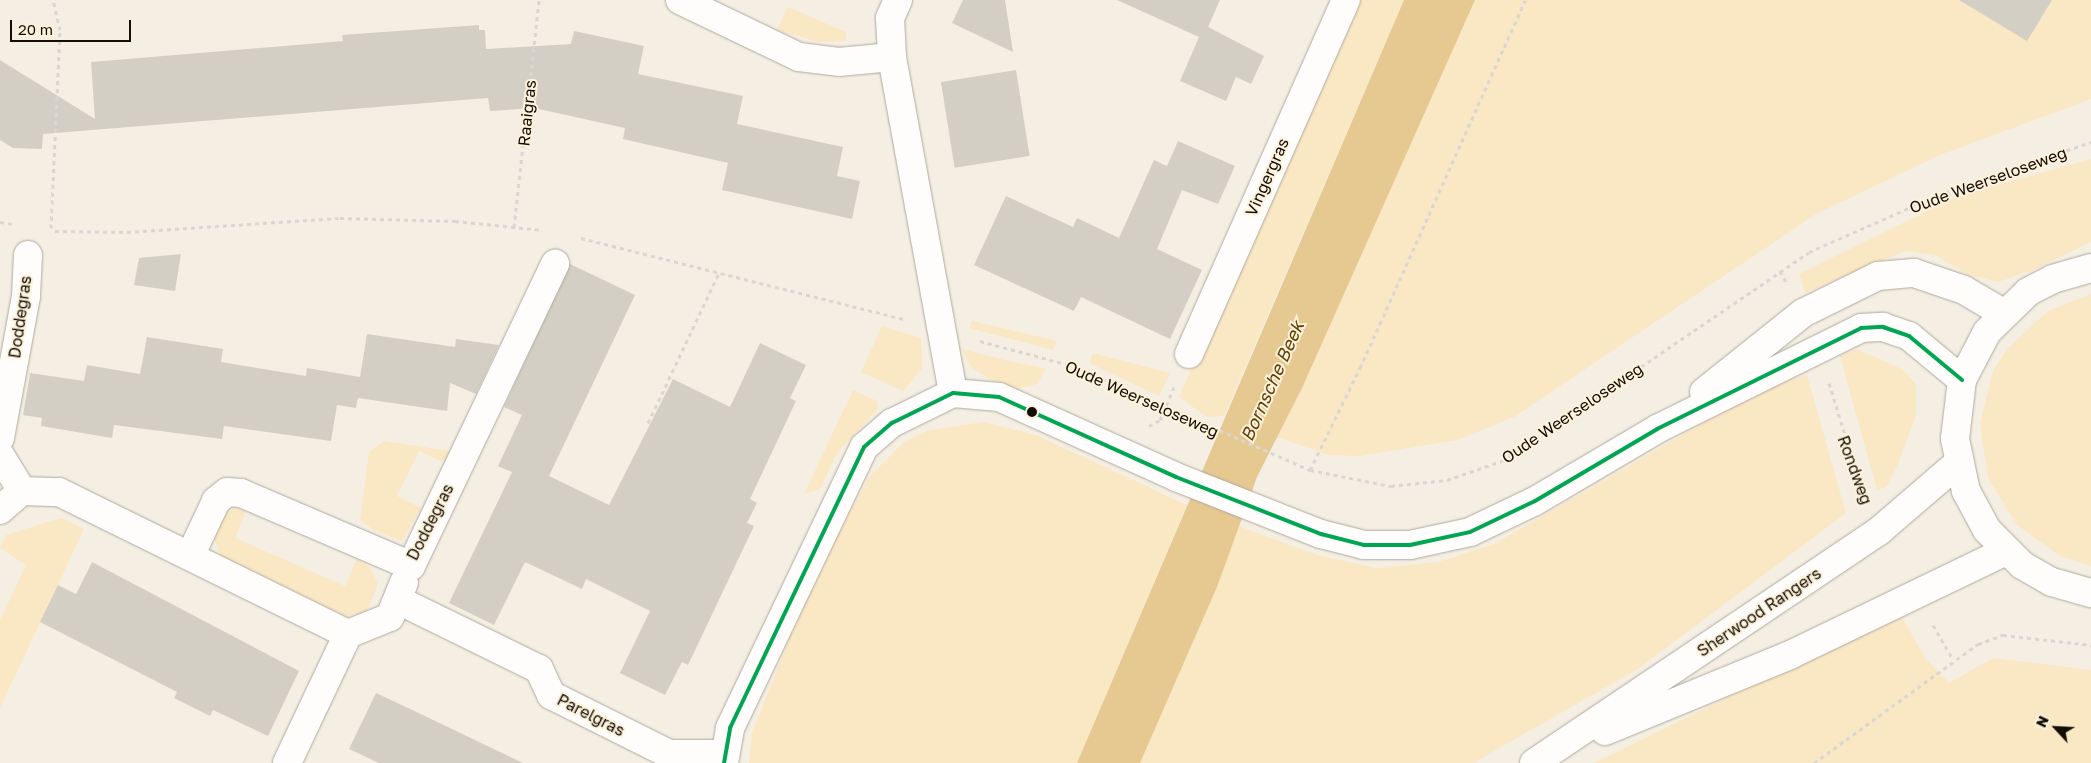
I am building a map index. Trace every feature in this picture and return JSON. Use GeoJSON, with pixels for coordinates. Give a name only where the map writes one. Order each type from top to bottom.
{"type":"FeatureCollection","features":[{"type":"Feature","properties":{"kind":"street"},"geometry":{"type":"LineString","coordinates":[[680,0],[798,57],[839,62],[892,57]]}},
{"type":"Feature","properties":{"kind":"street"},"geometry":{"type":"LineString","coordinates":[[898,0],[890,18],[892,57],[953,394]]}},
{"type":"Feature","properties":{"kind":"street","name":"Vingergras"},"geometry":{"type":"LineString","coordinates":[[1189,354],[1346,0]]}},
{"type":"Feature","properties":{"kind":"street","name":"Doddegras"},"geometry":{"type":"LineString","coordinates":[[0,438],[26,296],[28,255]]}},
{"type":"Feature","properties":{"kind":"street","name":"Doddegras"},"geometry":{"type":"LineString","coordinates":[[191,554],[216,501],[227,492],[241,494],[411,566],[555,264]]}},
{"type":"Feature","properties":{"kind":"street"},"geometry":{"type":"LineString","coordinates":[[2091,268],[2053,279],[2003,313],[1987,332],[1962,380],[1955,439],[1958,463],[1966,491],[1987,530],[2006,550],[2052,582],[2091,593]]}},
{"type":"Feature","properties":{"kind":"street"},"geometry":{"type":"LineString","coordinates":[[1657,429],[1803,314],[1844,290],[1896,271],[1964,290],[2003,313]]}},
{"type":"Feature","properties":{"kind":"street"},"geometry":{"type":"LineString","coordinates":[[723,759],[730,728],[864,447],[892,423],[953,394],[999,397],[1176,478],[1275,518],[1364,544],[1410,545],[1470,532],[1535,501],[1657,429],[1820,346],[1861,328],[1883,327],[1909,336],[1962,380]]}},
{"type":"Feature","properties":{"kind":"street"},"geometry":{"type":"LineString","coordinates":[[0,455],[22,491]]}},
{"type":"Feature","properties":{"kind":"street","name":"Sherwood Rangers"},"geometry":{"type":"LineString","coordinates":[[1543,758],[1879,531],[1958,463]]}},
{"type":"Feature","properties":{"kind":"street"},"geometry":{"type":"LineString","coordinates":[[0,510],[22,491],[59,492],[191,554],[348,634]]}},
{"type":"Feature","properties":{"kind":"street","name":"Sherwood Rangers"},"geometry":{"type":"LineString","coordinates":[[1543,758],[1790,655],[2006,550]]}},
{"type":"Feature","properties":{"kind":"street"},"geometry":{"type":"LineString","coordinates":[[287,763],[348,634],[390,617],[411,566]]}},
{"type":"Feature","properties":{"kind":"street","name":"Parelgras"},"geometry":{"type":"LineString","coordinates":[[398,600],[539,669],[551,694],[669,754],[723,759]]}},
{"type":"Feature","properties":{"kind":"path"},"geometry":{"type":"LineString","coordinates":[[51,231],[60,30],[53,0]]}},
{"type":"Feature","properties":{"kind":"path","name":"Raaigras"},"geometry":{"type":"LineString","coordinates":[[514,227],[539,0]]}},
{"type":"Feature","properties":{"kind":"path"},"geometry":{"type":"LineString","coordinates":[[1310,470],[1360,368],[1525,0]]}},
{"type":"Feature","properties":{"kind":"path","name":"Oude Weerseloseweg"},"geometry":{"type":"LineString","coordinates":[[578,237],[720,271],[1072,366],[1290,463],[1310,470],[1392,486],[1447,480],[1502,461],[1809,252],[1938,195],[2091,142]]}},
{"type":"Feature","properties":{"kind":"path"},"geometry":{"type":"LineString","coordinates":[[44,230],[127,232],[340,218],[514,227],[550,231]]}},
{"type":"Feature","properties":{"kind":"path"},"geometry":{"type":"LineString","coordinates":[[0,222],[15,225]]}},
{"type":"Feature","properties":{"kind":"path"},"geometry":{"type":"LineString","coordinates":[[648,423],[720,271]]}},
{"type":"Feature","properties":{"kind":"path"},"geometry":{"type":"LineString","coordinates":[[1780,272],[1803,314]]}},
{"type":"Feature","properties":{"kind":"path","name":"Rondweg"},"geometry":{"type":"LineString","coordinates":[[1820,346],[1853,471],[1879,531]]}},
{"type":"Feature","properties":{"kind":"path"},"geometry":{"type":"LineString","coordinates":[[1915,593],[1953,659]]}},
{"type":"Feature","properties":{"kind":"path"},"geometry":{"type":"LineString","coordinates":[[1814,763],[1953,659],[2003,635],[2091,645]]}},
{"type":"Feature","properties":{"kind":"shaded area"},"geometry":{"type":"Polygon","coordinates":[[[1355,0],[1404,0],[1224,416],[1207,417],[1179,397],[1355,0]]]}},
{"type":"Feature","properties":{"kind":"shaded area"},"geometry":{"type":"Polygon","coordinates":[[[1475,0],[2091,0],[2091,99],[1940,155],[1816,214],[1514,417],[1457,440],[1360,456],[1329,455],[1277,437],[1475,0]]]}},
{"type":"Feature","properties":{"kind":"shaded area"},"geometry":{"type":"Polygon","coordinates":[[[788,7],[846,32],[846,41],[818,42],[777,30],[788,7]]]}},
{"type":"Feature","properties":{"kind":"shaded area"},"geometry":{"type":"Polygon","coordinates":[[[2091,159],[2091,242],[2033,270],[1998,282],[1969,275],[1935,255],[1905,251],[1805,293],[1799,274],[1958,196],[2091,159]]]}},
{"type":"Feature","properties":{"kind":"shaded area"},"geometry":{"type":"Polygon","coordinates":[[[2091,294],[2091,566],[2060,556],[2017,525],[1988,478],[1980,424],[1993,371],[2007,349],[2048,311],[2091,294]]]}},
{"type":"Feature","properties":{"kind":"shaded area"},"geometry":{"type":"Polygon","coordinates":[[[972,321],[1057,341],[1053,350],[969,328],[972,321]]]}},
{"type":"Feature","properties":{"kind":"shaded area"},"geometry":{"type":"Polygon","coordinates":[[[882,326],[921,338],[922,369],[903,391],[861,372],[882,326]]]}},
{"type":"Feature","properties":{"kind":"shaded area"},"geometry":{"type":"Polygon","coordinates":[[[962,349],[1046,369],[1037,384],[1018,389],[991,380],[971,367],[962,349]]]}},
{"type":"Feature","properties":{"kind":"shaded area"},"geometry":{"type":"Polygon","coordinates":[[[1857,349],[1902,369],[1916,384],[1916,415],[1897,467],[1886,487],[1877,490],[1840,356],[1857,349]]]}},
{"type":"Feature","properties":{"kind":"shaded area"},"geometry":{"type":"Polygon","coordinates":[[[1093,353],[1170,373],[1159,396],[1089,363],[1093,353]]]}},
{"type":"Feature","properties":{"kind":"shaded area"},"geometry":{"type":"Polygon","coordinates":[[[1807,375],[1846,513],[1638,669],[1473,763],[1140,763],[1217,587],[1238,526],[1317,555],[1376,568],[1438,562],[1494,544],[1759,391],[1807,375]]]}},
{"type":"Feature","properties":{"kind":"shaded area"},"geometry":{"type":"Polygon","coordinates":[[[853,390],[877,401],[878,409],[838,452],[820,489],[804,494],[853,390]]]}},
{"type":"Feature","properties":{"kind":"shaded area"},"geometry":{"type":"Polygon","coordinates":[[[983,422],[1036,435],[1187,505],[1077,763],[749,763],[752,733],[813,579],[870,476],[904,442],[926,431],[983,422]]]}},
{"type":"Feature","properties":{"kind":"shaded area"},"geometry":{"type":"Polygon","coordinates":[[[384,441],[450,451],[443,462],[419,451],[397,496],[421,508],[402,541],[375,531],[360,520],[369,452],[384,441]]]}},
{"type":"Feature","properties":{"kind":"shaded area"},"geometry":{"type":"Polygon","coordinates":[[[237,508],[246,512],[235,538],[345,586],[357,559],[369,566],[378,584],[367,611],[345,616],[220,555],[214,537],[225,512],[237,508]]]}},
{"type":"Feature","properties":{"kind":"shaded area"},"geometry":{"type":"Polygon","coordinates":[[[61,518],[84,529],[0,708],[0,620],[26,565],[0,548],[6,535],[61,518]]]}},
{"type":"Feature","properties":{"kind":"shaded area"},"geometry":{"type":"Polygon","coordinates":[[[1900,613],[1925,658],[1949,683],[1993,658],[2091,670],[2091,763],[1594,763],[1900,613]]]}},
{"type":"Feature","properties":{"kind":"water","name":"Bornsche Beek"},"geometry":{"type":"Polygon","coordinates":[[[1404,0],[1475,0],[1302,388],[1257,477],[1217,587],[1140,763],[1077,763],[1404,0]]]}},
{"type":"Feature","properties":{"kind":"building"},"geometry":{"type":"Polygon","coordinates":[[[963,0],[1005,0],[1013,52],[952,23],[963,0]]]}},
{"type":"Feature","properties":{"kind":"building"},"geometry":{"type":"Polygon","coordinates":[[[1117,0],[1220,0],[1208,27],[1264,56],[1251,84],[1236,77],[1226,101],[1180,81],[1199,37],[1117,0]]]}},
{"type":"Feature","properties":{"kind":"building"},"geometry":{"type":"Polygon","coordinates":[[[1959,0],[2052,0],[2027,41],[1959,0]]]}},
{"type":"Feature","properties":{"kind":"building"},"geometry":{"type":"Polygon","coordinates":[[[479,25],[479,30],[485,30],[486,49],[571,44],[574,31],[644,46],[638,74],[743,96],[737,124],[843,147],[837,176],[860,181],[852,219],[722,190],[728,163],[623,139],[625,128],[534,108],[490,111],[488,98],[43,134],[42,149],[13,148],[0,140],[0,60],[95,119],[91,62],[343,41],[342,35],[479,25]]]}},
{"type":"Feature","properties":{"kind":"building"},"geometry":{"type":"Polygon","coordinates":[[[1016,70],[1030,156],[955,168],[941,82],[1016,70]]]}},
{"type":"Feature","properties":{"kind":"building"},"geometry":{"type":"Polygon","coordinates":[[[1178,141],[1235,166],[1218,204],[1182,190],[1157,249],[1202,270],[1170,339],[1081,297],[1074,311],[974,265],[1006,196],[1073,227],[1077,218],[1119,238],[1154,160],[1167,166],[1178,141]]]}},
{"type":"Feature","properties":{"kind":"building"},"geometry":{"type":"Polygon","coordinates":[[[181,254],[175,291],[134,285],[139,258],[181,254]]]}},
{"type":"Feature","properties":{"kind":"building"},"geometry":{"type":"Polygon","coordinates":[[[570,264],[635,295],[549,476],[609,505],[673,379],[730,407],[760,343],[806,365],[790,398],[796,401],[750,499],[757,503],[747,523],[754,526],[688,665],[682,662],[665,695],[620,673],[650,611],[586,579],[582,589],[525,562],[494,625],[449,603],[512,472],[498,466],[522,415],[504,407],[570,264]]]}},
{"type":"Feature","properties":{"kind":"building"},"geometry":{"type":"Polygon","coordinates":[[[367,334],[455,347],[456,339],[499,345],[476,394],[450,383],[447,411],[358,398],[356,408],[337,405],[331,441],[224,426],[222,439],[114,425],[112,438],[41,426],[42,418],[23,415],[30,373],[84,381],[87,365],[140,374],[147,337],[223,349],[221,362],[306,376],[307,368],[360,377],[367,334]]]}},
{"type":"Feature","properties":{"kind":"building"},"geometry":{"type":"Polygon","coordinates":[[[92,562],[299,671],[268,736],[213,710],[210,716],[174,698],[177,692],[40,622],[58,585],[76,594],[92,562]]]}},
{"type":"Feature","properties":{"kind":"building"},"geometry":{"type":"Polygon","coordinates":[[[376,693],[523,763],[379,763],[349,749],[376,693]]]}},
{"type":"Feature","properties":{"kind":"transit line"},"geometry":{"type":"LineString","coordinates":[[724,763],[730,728],[864,447],[892,423],[953,393],[999,397],[1176,477],[1321,534],[1364,545],[1410,545],[1470,532],[1535,501],[1657,429],[1861,328],[1883,327],[1909,336],[1962,380]]}}]}
